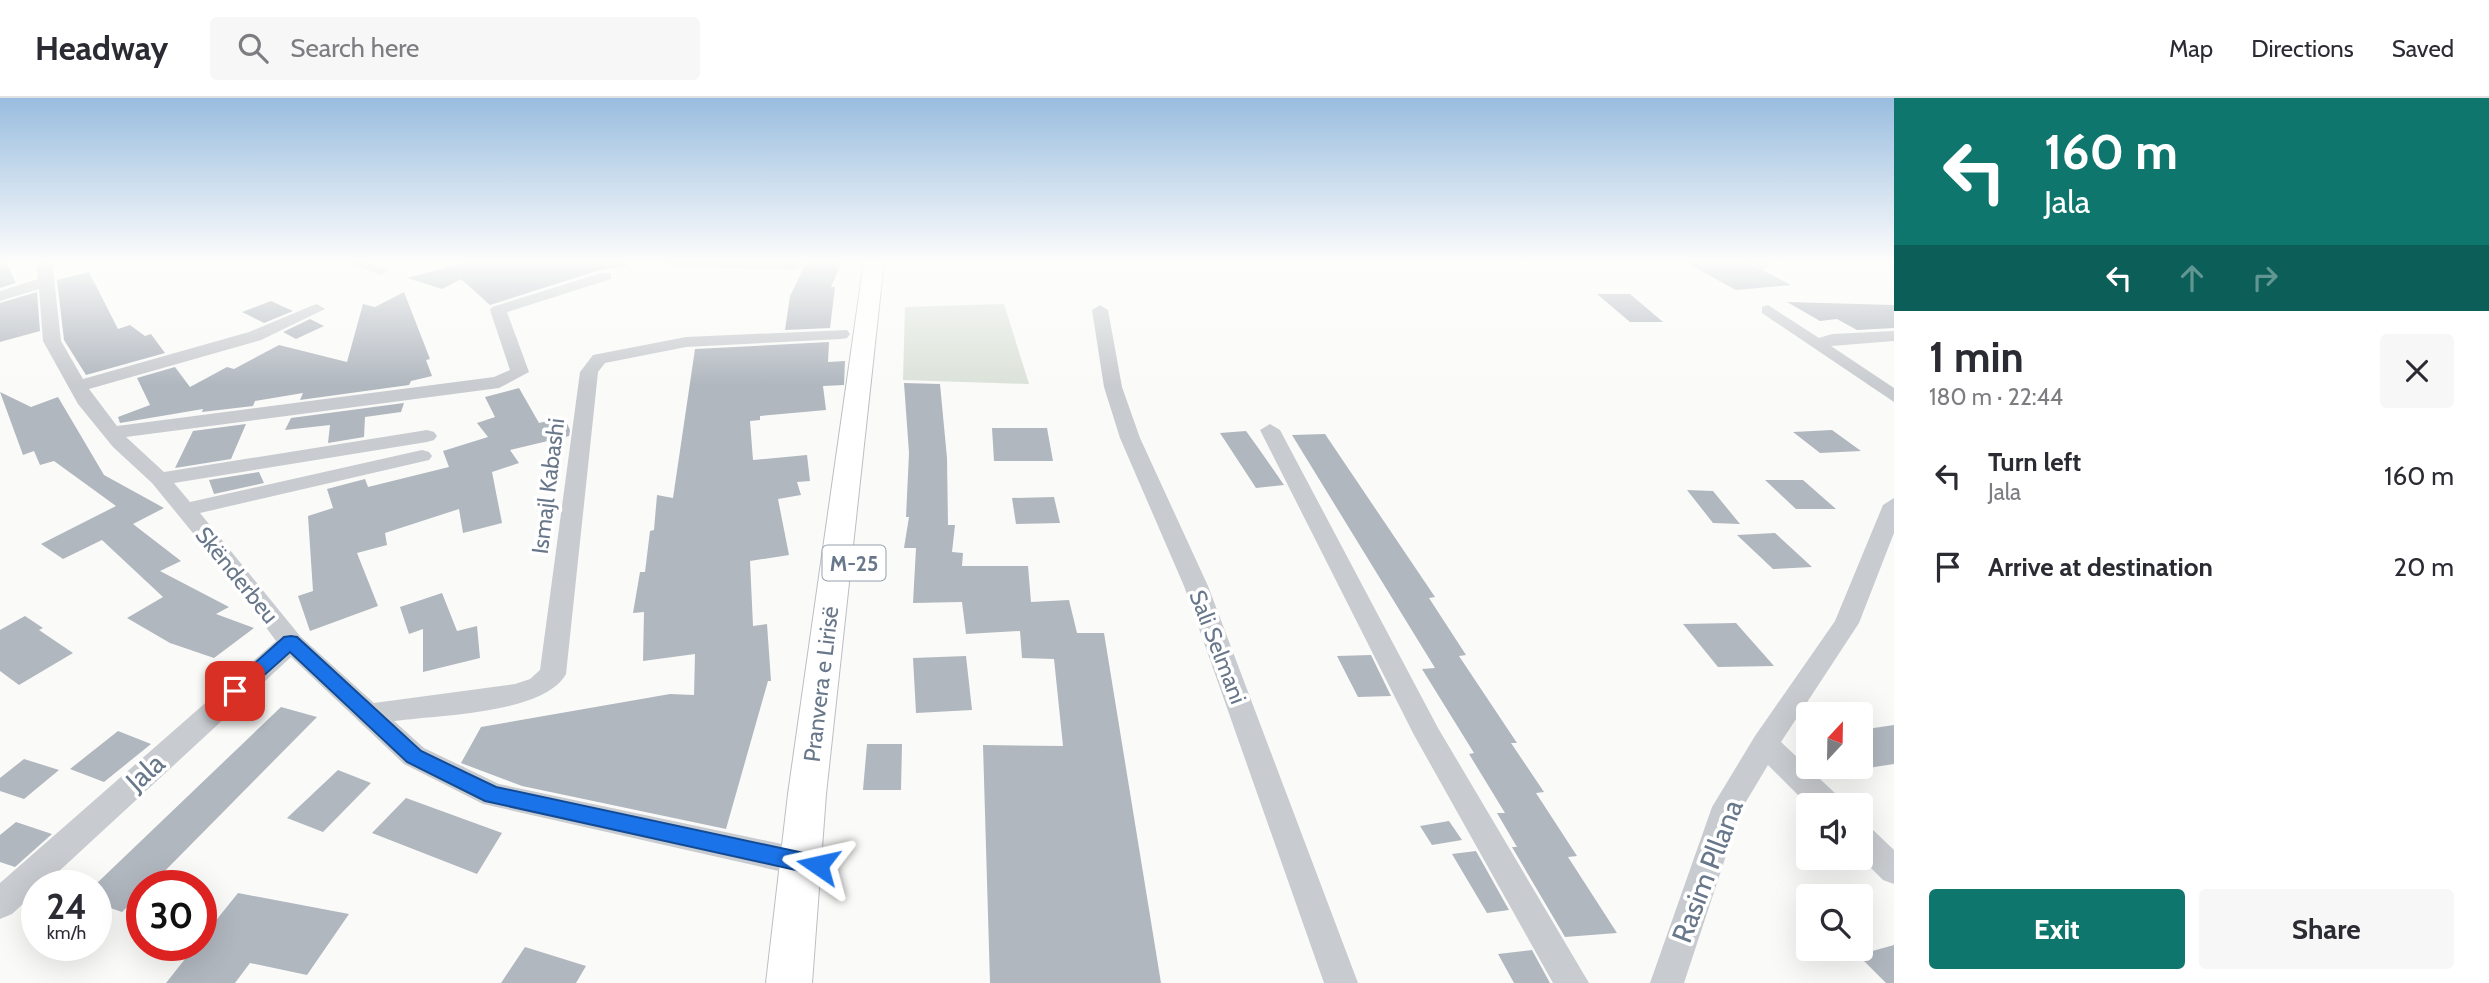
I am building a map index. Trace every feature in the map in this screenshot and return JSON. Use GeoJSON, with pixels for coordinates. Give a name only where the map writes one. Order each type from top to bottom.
{"type":"FeatureCollection","features":[{"type":"Feature","properties":{"kind":"main road","name":"Pranvera e Lirisë"},"geometry":{"type":"LineString","coordinates":[[807,983],[810,864],[807,794],[869,302]]}},
{"type":"Feature","properties":{"kind":"main road","name":"Pranvera e Lirisë"},"geometry":{"type":"LineString","coordinates":[[789,983],[810,864],[885,302]]}},
{"type":"Feature","properties":{"kind":"street","name":"Skënderbeu"},"geometry":{"type":"LineString","coordinates":[[47,302],[51,341],[111,433],[159,479],[241,576],[291,642],[414,756],[492,795],[810,864]]}},
{"type":"Feature","properties":{"kind":"street"},"geometry":{"type":"LineString","coordinates":[[111,433],[373,401],[499,382],[520,372],[498,310],[522,302]]}},
{"type":"Feature","properties":{"kind":"street"},"geometry":{"type":"LineString","coordinates":[[78,386],[255,336],[317,309]]}},
{"type":"Feature","properties":{"kind":"street","name":"Sali Selmani"},"geometry":{"type":"LineString","coordinates":[[1100,310],[1113,387],[1130,438],[1196,586],[1341,983]]}},
{"type":"Feature","properties":{"kind":"street"},"geometry":{"type":"LineString","coordinates":[[1768,310],[1894,396]]}},
{"type":"Feature","properties":{"kind":"street","name":"Ismajl Kabashi"},"geometry":{"type":"LineString","coordinates":[[368,714],[517,694],[539,686],[553,674],[589,372],[599,359],[687,342],[841,334]]}},
{"type":"Feature","properties":{"kind":"street"},"geometry":{"type":"LineString","coordinates":[[1818,345],[1832,340],[1894,336]]}},
{"type":"Feature","properties":{"kind":"street"},"geometry":{"type":"LineString","coordinates":[[1270,429],[1428,735],[1572,983]]}},
{"type":"Feature","properties":{"kind":"street"},"geometry":{"type":"LineString","coordinates":[[159,479],[425,446],[185,510]]}},
{"type":"Feature","properties":{"kind":"street","name":"Rasim Pllana"},"geometry":{"type":"LineString","coordinates":[[1667,983],[1727,807],[1765,744],[1847,623],[1888,537],[1894,505]]}},
{"type":"Feature","properties":{"kind":"street","name":"Jala"},"geometry":{"type":"LineString","coordinates":[[0,904],[291,642]]}},
{"type":"Feature","properties":{"kind":"street"},"geometry":{"type":"LineString","coordinates":[[1765,744],[1816,793]]}},
{"type":"Feature","properties":{"kind":"street"},"geometry":{"type":"LineString","coordinates":[[1873,850],[1894,870]]}},
{"type":"Feature","properties":{"kind":"shaded area"},"geometry":{"type":"Polygon","coordinates":[[[1004,304],[1029,384],[903,380],[905,307],[1004,304]]]}},
{"type":"Feature","properties":{"kind":"building"},"geometry":{"type":"Polygon","coordinates":[[[38,302],[40,331],[0,342],[0,303],[38,302]]]}},
{"type":"Feature","properties":{"kind":"building"},"geometry":{"type":"Polygon","coordinates":[[[60,302],[104,302],[118,329],[130,325],[145,336],[151,334],[165,353],[86,375],[64,340],[60,302]]]}},
{"type":"Feature","properties":{"kind":"building"},"geometry":{"type":"Polygon","coordinates":[[[268,302],[293,311],[264,323],[242,312],[268,302]]]}},
{"type":"Feature","properties":{"kind":"building"},"geometry":{"type":"Polygon","coordinates":[[[384,302],[408,302],[430,359],[426,360],[432,376],[411,381],[409,385],[300,400],[303,393],[255,401],[253,406],[202,412],[203,409],[120,423],[118,417],[150,405],[137,378],[175,367],[190,387],[227,367],[234,369],[279,345],[347,362],[363,304],[375,307],[384,302]]]}},
{"type":"Feature","properties":{"kind":"building"},"geometry":{"type":"Polygon","coordinates":[[[789,302],[833,302],[830,328],[785,330],[789,302]]]}},
{"type":"Feature","properties":{"kind":"building"},"geometry":{"type":"Polygon","coordinates":[[[1607,302],[1640,302],[1663,322],[1630,322],[1607,302]]]}},
{"type":"Feature","properties":{"kind":"building"},"geometry":{"type":"Polygon","coordinates":[[[1788,302],[1894,305],[1894,328],[1857,330],[1837,319],[1820,321],[1788,302]]]}},
{"type":"Feature","properties":{"kind":"building"},"geometry":{"type":"Polygon","coordinates":[[[310,319],[324,326],[296,339],[283,332],[310,319]]]}},
{"type":"Feature","properties":{"kind":"building"},"geometry":{"type":"Polygon","coordinates":[[[829,342],[828,362],[845,361],[844,385],[823,386],[826,410],[760,416],[760,420],[750,421],[753,460],[807,455],[810,481],[797,482],[801,495],[778,499],[789,555],[750,561],[753,626],[767,624],[771,681],[768,681],[726,829],[522,786],[461,763],[481,727],[670,694],[694,695],[695,654],[643,661],[644,612],[633,613],[640,572],[645,572],[650,531],[654,530],[657,495],[673,498],[695,349],[829,342]]]}},
{"type":"Feature","properties":{"kind":"building"},"geometry":{"type":"Polygon","coordinates":[[[904,383],[940,384],[947,458],[948,525],[955,525],[952,552],[963,553],[962,566],[1028,566],[1031,602],[1069,600],[1077,633],[1104,633],[1161,983],[990,983],[983,745],[1063,746],[1054,659],[1022,658],[1020,631],[966,634],[962,602],[913,603],[916,548],[904,548],[909,517],[906,517],[909,453],[904,383]]]}},
{"type":"Feature","properties":{"kind":"building"},"geometry":{"type":"Polygon","coordinates":[[[519,388],[539,423],[564,417],[570,430],[569,436],[510,450],[519,463],[492,472],[502,523],[463,533],[459,509],[385,533],[387,545],[357,553],[378,606],[310,631],[298,596],[313,591],[308,516],[333,508],[327,489],[365,479],[368,487],[449,467],[443,451],[488,437],[477,423],[495,417],[485,397],[519,388]]]}},
{"type":"Feature","properties":{"kind":"building"},"geometry":{"type":"Polygon","coordinates":[[[0,392],[31,407],[58,397],[104,475],[164,508],[133,524],[181,561],[160,571],[229,607],[216,614],[254,628],[214,658],[170,643],[127,618],[163,597],[102,540],[63,559],[41,544],[116,506],[54,461],[40,465],[34,451],[23,455],[0,392]]]}},
{"type":"Feature","properties":{"kind":"building"},"geometry":{"type":"Polygon","coordinates":[[[404,403],[401,412],[365,417],[364,437],[328,443],[330,425],[285,430],[291,418],[404,403]]]}},
{"type":"Feature","properties":{"kind":"building"},"geometry":{"type":"Polygon","coordinates":[[[246,424],[231,459],[175,468],[193,431],[246,424]]]}},
{"type":"Feature","properties":{"kind":"building"},"geometry":{"type":"Polygon","coordinates":[[[992,428],[1047,428],[1053,461],[994,461],[992,428]]]}},
{"type":"Feature","properties":{"kind":"building"},"geometry":{"type":"Polygon","coordinates":[[[1832,430],[1861,451],[1820,453],[1793,432],[1832,430]]]}},
{"type":"Feature","properties":{"kind":"building"},"geometry":{"type":"Polygon","coordinates":[[[1246,431],[1284,485],[1256,488],[1220,433],[1246,431]]]}},
{"type":"Feature","properties":{"kind":"building"},"geometry":{"type":"Polygon","coordinates":[[[1325,434],[1435,597],[1429,598],[1466,655],[1459,656],[1517,743],[1511,743],[1544,792],[1536,793],[1577,856],[1568,857],[1617,933],[1565,937],[1512,847],[1517,847],[1497,813],[1505,813],[1469,754],[1474,753],[1422,669],[1435,668],[1292,435],[1325,434]]]}},
{"type":"Feature","properties":{"kind":"building"},"geometry":{"type":"Polygon","coordinates":[[[259,472],[264,483],[214,494],[209,480],[259,472]]]}},
{"type":"Feature","properties":{"kind":"building"},"geometry":{"type":"Polygon","coordinates":[[[1765,480],[1803,480],[1836,509],[1796,509],[1765,480]]]}},
{"type":"Feature","properties":{"kind":"building"},"geometry":{"type":"Polygon","coordinates":[[[1687,490],[1713,491],[1740,524],[1713,523],[1687,490]]]}},
{"type":"Feature","properties":{"kind":"building"},"geometry":{"type":"Polygon","coordinates":[[[1054,497],[1060,523],[1016,524],[1012,498],[1054,497]]]}},
{"type":"Feature","properties":{"kind":"building"},"geometry":{"type":"Polygon","coordinates":[[[1775,533],[1812,567],[1773,569],[1737,535],[1775,533]]]}},
{"type":"Feature","properties":{"kind":"building"},"geometry":{"type":"Polygon","coordinates":[[[442,593],[457,631],[477,626],[480,658],[423,672],[423,629],[409,634],[400,607],[442,593]]]}},
{"type":"Feature","properties":{"kind":"building"},"geometry":{"type":"Polygon","coordinates":[[[25,616],[43,628],[39,630],[73,653],[19,685],[0,671],[0,630],[25,616]]]}},
{"type":"Feature","properties":{"kind":"building"},"geometry":{"type":"Polygon","coordinates":[[[1736,623],[1774,666],[1718,667],[1683,624],[1736,623]]]}},
{"type":"Feature","properties":{"kind":"building"},"geometry":{"type":"Polygon","coordinates":[[[1371,655],[1391,696],[1358,697],[1337,656],[1371,655]]]}},
{"type":"Feature","properties":{"kind":"building"},"geometry":{"type":"Polygon","coordinates":[[[966,656],[972,710],[916,713],[913,658],[966,656]]]}},
{"type":"Feature","properties":{"kind":"building"},"geometry":{"type":"Polygon","coordinates":[[[281,707],[317,717],[166,870],[126,870],[126,908],[122,912],[112,909],[111,870],[281,707]]]}},
{"type":"Feature","properties":{"kind":"building"},"geometry":{"type":"Polygon","coordinates":[[[1894,725],[1894,764],[1873,767],[1873,728],[1894,725]]]}},
{"type":"Feature","properties":{"kind":"building"},"geometry":{"type":"Polygon","coordinates":[[[118,731],[151,744],[104,782],[70,769],[118,731]]]}},
{"type":"Feature","properties":{"kind":"building"},"geometry":{"type":"Polygon","coordinates":[[[867,744],[902,744],[901,790],[863,790],[867,744]]]}},
{"type":"Feature","properties":{"kind":"building"},"geometry":{"type":"Polygon","coordinates":[[[24,759],[59,770],[24,799],[0,791],[0,778],[24,759]]]}},
{"type":"Feature","properties":{"kind":"building"},"geometry":{"type":"Polygon","coordinates":[[[338,770],[371,783],[323,832],[287,818],[338,770]]]}},
{"type":"Feature","properties":{"kind":"building"},"geometry":{"type":"Polygon","coordinates":[[[406,798],[502,833],[477,874],[372,833],[406,798]]]}},
{"type":"Feature","properties":{"kind":"building"},"geometry":{"type":"Polygon","coordinates":[[[1449,821],[1462,840],[1432,845],[1420,826],[1449,821]]]}},
{"type":"Feature","properties":{"kind":"building"},"geometry":{"type":"Polygon","coordinates":[[[16,822],[52,834],[15,867],[0,862],[0,835],[16,822]]]}},
{"type":"Feature","properties":{"kind":"building"},"geometry":{"type":"Polygon","coordinates":[[[1476,851],[1509,910],[1487,913],[1452,854],[1476,851]]]}},
{"type":"Feature","properties":{"kind":"building"},"geometry":{"type":"Polygon","coordinates":[[[238,893],[349,914],[307,975],[250,963],[235,983],[166,983],[183,961],[217,961],[217,919],[238,893]]]}},
{"type":"Feature","properties":{"kind":"building"},"geometry":{"type":"Polygon","coordinates":[[[1894,945],[1894,983],[1886,983],[1864,961],[1873,961],[1873,951],[1894,945]]]}},
{"type":"Feature","properties":{"kind":"building"},"geometry":{"type":"Polygon","coordinates":[[[525,947],[586,966],[576,983],[501,983],[525,947]]]}},
{"type":"Feature","properties":{"kind":"building"},"geometry":{"type":"Polygon","coordinates":[[[1532,950],[1550,983],[1514,983],[1498,954],[1532,950]]]}},
{"type":"Feature","properties":{"kind":"route"},"geometry":{"type":"LineString","coordinates":[[235,691],[291,642],[414,756],[492,795],[818,865]]}}]}
